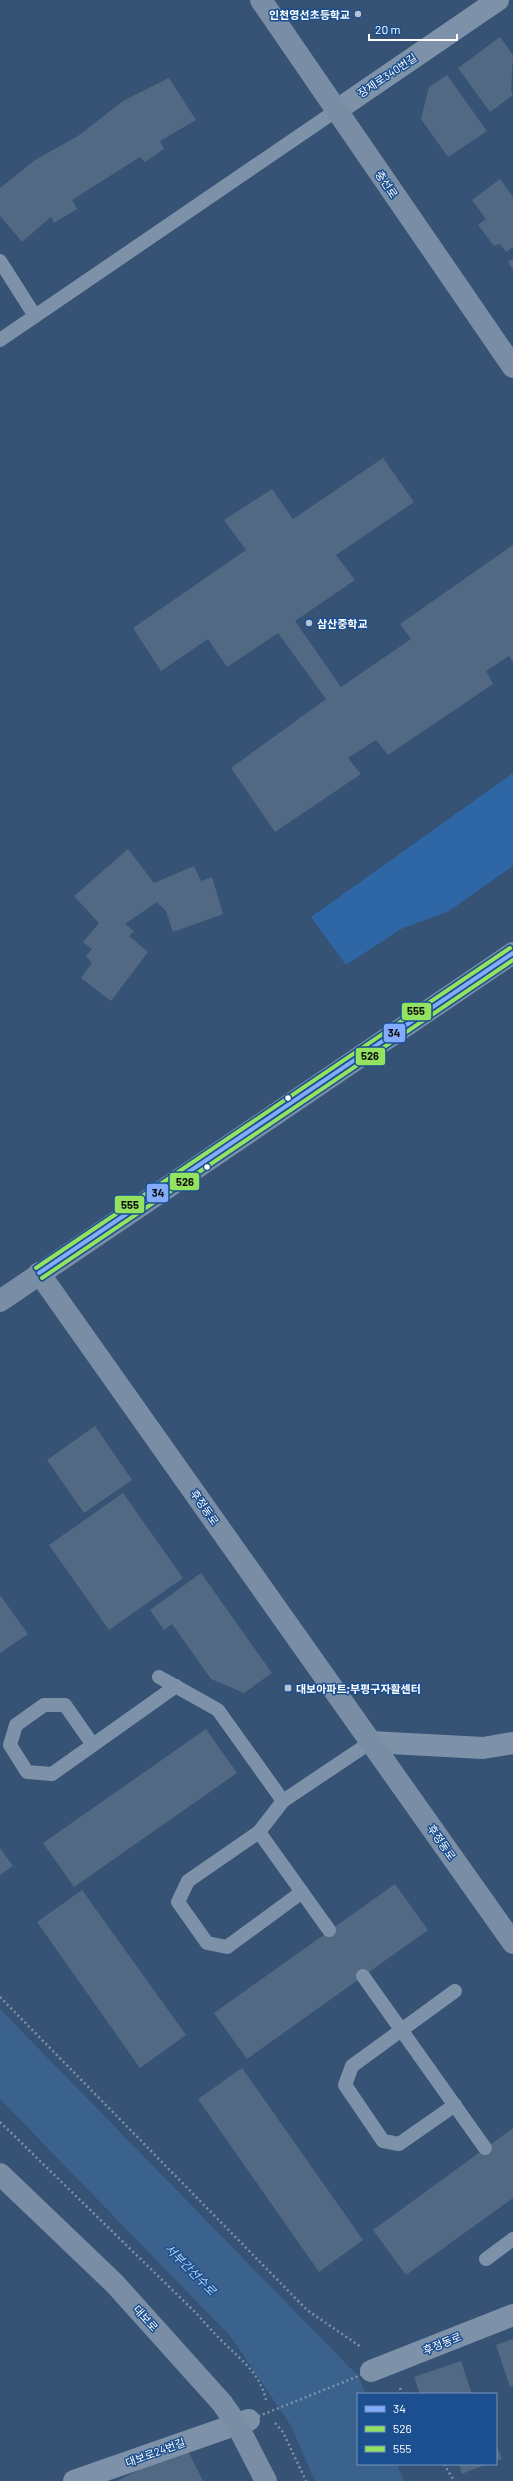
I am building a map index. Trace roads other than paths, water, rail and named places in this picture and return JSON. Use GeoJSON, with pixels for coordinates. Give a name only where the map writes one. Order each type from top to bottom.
{"type":"FeatureCollection","features":[{"type":"Feature","properties":{"kind":"street","name":"충선로"},"geometry":{"type":"LineString","coordinates":[[261,0],[513,367]]}},
{"type":"Feature","properties":{"kind":"street","name":"장제로340번길"},"geometry":{"type":"LineString","coordinates":[[336,110],[498,0]]}},
{"type":"Feature","properties":{"kind":"street"},"geometry":{"type":"LineString","coordinates":[[0,1300],[513,953]]}},
{"type":"Feature","properties":{"kind":"street","name":"후정동로"},"geometry":{"type":"LineString","coordinates":[[39,1273],[513,1943]]}},
{"type":"Feature","properties":{"kind":"street"},"geometry":{"type":"LineString","coordinates":[[371,1742],[483,1748],[513,1743]]}},
{"type":"Feature","properties":{"kind":"street","name":"대보로"},"geometry":{"type":"LineString","coordinates":[[0,2174],[115,2284],[222,2403],[243,2421],[266,2481]]}},
{"type":"Feature","properties":{"kind":"street","name":"후정동로"},"geometry":{"type":"LineString","coordinates":[[379,2368],[513,2315]]}},
{"type":"Feature","properties":{"kind":"street","name":"대보로24번길"},"geometry":{"type":"LineString","coordinates":[[74,2481],[243,2421]]}},
{"type":"Feature","properties":{"kind":"lane"},"geometry":{"type":"LineString","coordinates":[[0,340],[336,110]]}},
{"type":"Feature","properties":{"kind":"lane"},"geometry":{"type":"LineString","coordinates":[[0,261],[35,316]]}},
{"type":"Feature","properties":{"kind":"lane"},"geometry":{"type":"LineString","coordinates":[[159,1677],[218,1710],[283,1800]]}},
{"type":"Feature","properties":{"kind":"lane"},"geometry":{"type":"LineString","coordinates":[[93,1745],[65,1705],[44,1705],[16,1724],[10,1745],[27,1772],[52,1774],[93,1745],[176,1686]]}},
{"type":"Feature","properties":{"kind":"lane"},"geometry":{"type":"LineString","coordinates":[[302,1892],[227,1947],[207,1943],[178,1902],[188,1881],[259,1832],[283,1800],[371,1742]]}},
{"type":"Feature","properties":{"kind":"lane"},"geometry":{"type":"LineString","coordinates":[[259,1832],[329,1930]]}},
{"type":"Feature","properties":{"kind":"lane"},"geometry":{"type":"LineString","coordinates":[[363,1976],[485,2148]]}},
{"type":"Feature","properties":{"kind":"lane"},"geometry":{"type":"LineString","coordinates":[[454,1991],[352,2066],[344,2085],[383,2141],[399,2144],[455,2105]]}},
{"type":"Feature","properties":{"kind":"lane"},"geometry":{"type":"LineString","coordinates":[[486,2259],[513,2239]]}},
{"type":"Feature","properties":{"kind":"water","name":"서부간선수로"},"geometry":{"type":"Polygon","coordinates":[[[0,2009],[358,2376],[366,2393],[357,2393],[357,2465],[397,2465],[404,2481],[315,2481],[291,2426],[231,2337],[0,2099],[0,2009]]]}},
{"type":"Feature","properties":{"kind":"place","name":"인천영선초등학교"},"geometry":{"type":"Point","coordinates":[358,14]}},
{"type":"Feature","properties":{"kind":"place","name":"삼산중학교"},"geometry":{"type":"Point","coordinates":[309,623]}},
{"type":"Feature","properties":{"kind":"place","name":"대보아파트;부평구자활센터"},"geometry":{"type":"Point","coordinates":[288,1688]}}]}
